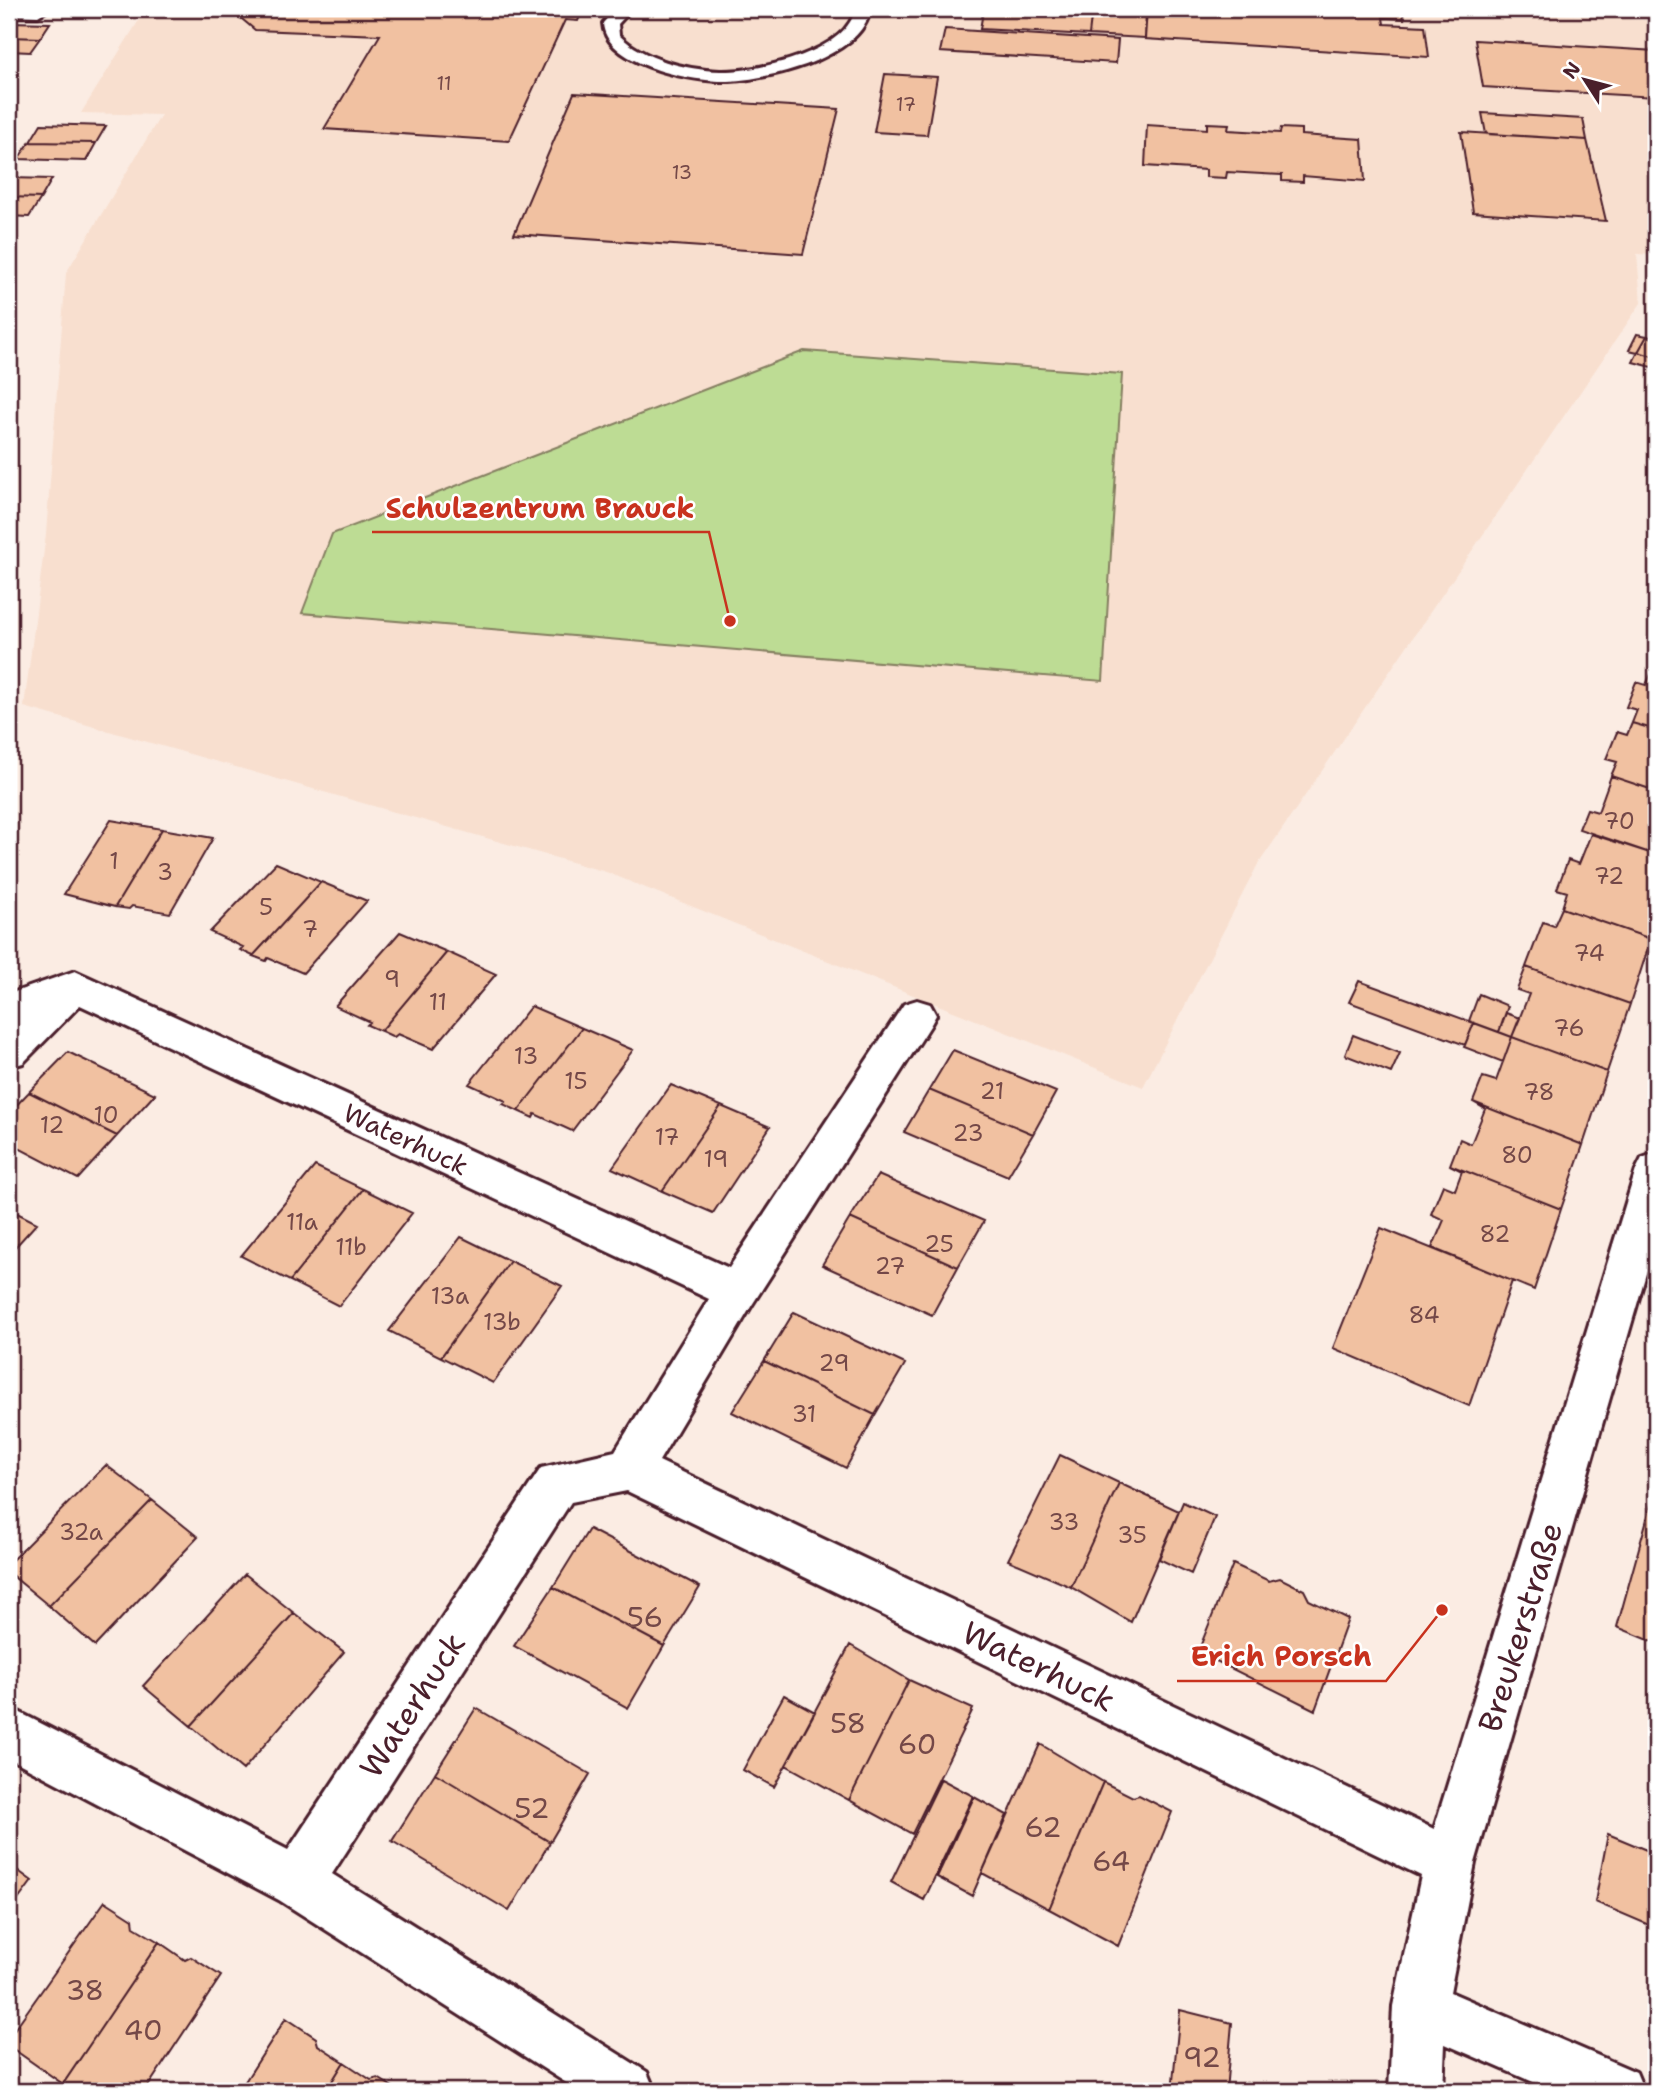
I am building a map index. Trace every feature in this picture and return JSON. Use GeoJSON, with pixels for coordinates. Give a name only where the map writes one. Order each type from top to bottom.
{"type":"FeatureCollection","features":[{"type":"Feature","properties":{"kind":"street"},"geometry":{"type":"LineString","coordinates":[[9,1009],[75,986]]}},
{"type":"Feature","properties":{"kind":"street"},"geometry":{"type":"LineString","coordinates":[[9,1052],[75,986]]}},
{"type":"Feature","properties":{"kind":"street","name":"Waterhuck"},"geometry":{"type":"LineString","coordinates":[[75,986],[737,1292]]}},
{"type":"Feature","properties":{"kind":"street"},"geometry":{"type":"LineString","coordinates":[[629,1469],[737,1292],[917,1015]]}},
{"type":"Feature","properties":{"kind":"street","name":"Breukerstraße"},"geometry":{"type":"LineString","coordinates":[[1416,2091],[1420,2006],[1448,1863],[1656,1170]]}},
{"type":"Feature","properties":{"kind":"street","name":"Waterhuck"},"geometry":{"type":"LineString","coordinates":[[297,1882],[557,1483],[629,1469],[1448,1863]]}},
{"type":"Feature","properties":{"kind":"street"},"geometry":{"type":"LineString","coordinates":[[9,1732],[297,1882],[628,2091]]}},
{"type":"Feature","properties":{"kind":"street"},"geometry":{"type":"LineString","coordinates":[[1420,2006],[1617,2091]]}},
{"type":"Feature","properties":{"kind":"lane"},"geometry":{"type":"LineString","coordinates":[[624,9],[613,20],[610,30],[616,43],[638,57],[663,66],[720,76],[814,57],[850,33],[862,18],[862,9]]}},
{"type":"Feature","properties":{"kind":"lane"},"geometry":{"type":"LineString","coordinates":[[9,10],[38,11]]}},
{"type":"Feature","properties":{"kind":"shaded area"},"geometry":{"type":"Polygon","coordinates":[[[146,9],[1490,9],[1656,21],[1656,255],[1637,254],[1641,303],[1257,866],[1143,1087],[606,872],[24,707],[46,534],[66,273],[161,115],[81,113],[146,9]]]}},
{"type":"Feature","properties":{"kind":"green space"},"geometry":{"type":"Polygon","coordinates":[[[804,351],[1122,374],[1103,681],[302,613],[332,534],[804,351]]]}},
{"type":"Feature","properties":{"kind":"building"},"geometry":{"type":"Polygon","coordinates":[[[230,9],[583,9],[578,21],[565,20],[509,141],[324,129],[380,35],[255,30],[230,9]]]}},
{"type":"Feature","properties":{"kind":"building"},"geometry":{"type":"Polygon","coordinates":[[[983,9],[1038,9],[1037,15],[983,12],[983,9]]]}},
{"type":"Feature","properties":{"kind":"building"},"geometry":{"type":"Polygon","coordinates":[[[1092,9],[1146,9],[1145,38],[1089,35],[1092,9]]]}},
{"type":"Feature","properties":{"kind":"building"},"geometry":{"type":"Polygon","coordinates":[[[1147,9],[1402,9],[1404,19],[1383,18],[1384,24],[1425,26],[1429,57],[1145,39],[1147,9]]]}},
{"type":"Feature","properties":{"kind":"building"},"geometry":{"type":"Polygon","coordinates":[[[983,12],[1091,18],[1089,35],[980,29],[983,12]]]}},
{"type":"Feature","properties":{"kind":"building"},"geometry":{"type":"Polygon","coordinates":[[[9,22],[50,23],[40,38],[9,37],[9,22]]]}},
{"type":"Feature","properties":{"kind":"building"},"geometry":{"type":"Polygon","coordinates":[[[945,29],[1118,40],[1116,63],[940,52],[945,29]]]}},
{"type":"Feature","properties":{"kind":"building"},"geometry":{"type":"Polygon","coordinates":[[[9,37],[40,38],[30,52],[9,51],[9,37]]]}},
{"type":"Feature","properties":{"kind":"building"},"geometry":{"type":"Polygon","coordinates":[[[1475,40],[1656,51],[1656,97],[1483,87],[1475,40]]]}},
{"type":"Feature","properties":{"kind":"building"},"geometry":{"type":"Polygon","coordinates":[[[885,74],[937,77],[927,135],[874,132],[885,74]]]}},
{"type":"Feature","properties":{"kind":"building"},"geometry":{"type":"Polygon","coordinates":[[[574,93],[839,109],[803,254],[514,234],[574,93]]]}},
{"type":"Feature","properties":{"kind":"building"},"geometry":{"type":"Polygon","coordinates":[[[1482,113],[1583,119],[1587,140],[1486,134],[1482,113]]]}},
{"type":"Feature","properties":{"kind":"building"},"geometry":{"type":"Polygon","coordinates":[[[1207,123],[1229,124],[1228,130],[1280,133],[1281,128],[1301,129],[1301,135],[1362,139],[1365,181],[1303,176],[1303,182],[1282,181],[1282,175],[1227,172],[1226,178],[1206,177],[1206,170],[1145,166],[1147,125],[1207,129],[1207,123]]]}},
{"type":"Feature","properties":{"kind":"building"},"geometry":{"type":"Polygon","coordinates":[[[41,124],[106,126],[96,143],[30,142],[41,124]]]}},
{"type":"Feature","properties":{"kind":"building"},"geometry":{"type":"Polygon","coordinates":[[[1461,132],[1587,140],[1606,221],[1473,212],[1461,132]]]}},
{"type":"Feature","properties":{"kind":"building"},"geometry":{"type":"Polygon","coordinates":[[[30,142],[96,143],[86,161],[18,159],[30,142]]]}},
{"type":"Feature","properties":{"kind":"building"},"geometry":{"type":"Polygon","coordinates":[[[9,178],[52,179],[41,198],[9,197],[9,178]]]}},
{"type":"Feature","properties":{"kind":"building"},"geometry":{"type":"Polygon","coordinates":[[[9,197],[41,198],[29,217],[9,216],[9,197]]]}},
{"type":"Feature","properties":{"kind":"building"},"geometry":{"type":"Polygon","coordinates":[[[1637,334],[1647,336],[1638,352],[1629,350],[1637,334]]]}},
{"type":"Feature","properties":{"kind":"building"},"geometry":{"type":"Polygon","coordinates":[[[1647,336],[1656,339],[1656,357],[1638,352],[1647,336]]]}},
{"type":"Feature","properties":{"kind":"building"},"geometry":{"type":"Polygon","coordinates":[[[1638,352],[1656,357],[1656,368],[1633,362],[1638,352]]]}},
{"type":"Feature","properties":{"kind":"building"},"geometry":{"type":"Polygon","coordinates":[[[1652,672],[1656,673],[1656,730],[1632,723],[1637,710],[1626,707],[1636,682],[1646,685],[1652,672]]]}},
{"type":"Feature","properties":{"kind":"building"},"geometry":{"type":"Polygon","coordinates":[[[1632,723],[1656,730],[1656,791],[1611,776],[1617,762],[1606,759],[1617,732],[1627,735],[1632,723]]]}},
{"type":"Feature","properties":{"kind":"building"},"geometry":{"type":"Polygon","coordinates":[[[1611,776],[1656,791],[1656,855],[1579,829],[1587,809],[1598,812],[1611,776]]]}},
{"type":"Feature","properties":{"kind":"building"},"geometry":{"type":"Polygon","coordinates":[[[111,820],[162,829],[115,907],[64,894],[111,820]]]}},
{"type":"Feature","properties":{"kind":"building"},"geometry":{"type":"Polygon","coordinates":[[[162,829],[213,838],[170,913],[132,906],[129,909],[115,907],[162,829]]]}},
{"type":"Feature","properties":{"kind":"building"},"geometry":{"type":"Polygon","coordinates":[[[1591,834],[1656,855],[1656,926],[1651,939],[1562,908],[1567,892],[1557,889],[1568,860],[1579,864],[1591,834]]]}},
{"type":"Feature","properties":{"kind":"building"},"geometry":{"type":"Polygon","coordinates":[[[276,863],[321,882],[253,956],[240,950],[243,947],[210,932],[276,863]]]}},
{"type":"Feature","properties":{"kind":"building"},"geometry":{"type":"Polygon","coordinates":[[[321,882],[367,901],[303,973],[268,958],[266,961],[253,956],[321,882]]]}},
{"type":"Feature","properties":{"kind":"building"},"geometry":{"type":"Polygon","coordinates":[[[1562,908],[1651,939],[1630,1004],[1526,967],[1543,922],[1554,926],[1562,908]]]}},
{"type":"Feature","properties":{"kind":"building"},"geometry":{"type":"Polygon","coordinates":[[[400,932],[447,952],[381,1031],[367,1025],[370,1022],[335,1006],[400,932]]]}},
{"type":"Feature","properties":{"kind":"building"},"geometry":{"type":"Polygon","coordinates":[[[447,952],[496,974],[433,1049],[398,1034],[394,1037],[381,1031],[447,952]]]}},
{"type":"Feature","properties":{"kind":"building"},"geometry":{"type":"Polygon","coordinates":[[[1526,967],[1630,1004],[1607,1072],[1512,1037],[1529,994],[1517,990],[1526,967]]]}},
{"type":"Feature","properties":{"kind":"building"},"geometry":{"type":"Polygon","coordinates":[[[1359,981],[1474,1023],[1465,1045],[1349,1002],[1359,981]]]}},
{"type":"Feature","properties":{"kind":"building"},"geometry":{"type":"Polygon","coordinates":[[[1479,994],[1508,1006],[1499,1032],[1469,1021],[1479,994]]]}},
{"type":"Feature","properties":{"kind":"building"},"geometry":{"type":"Polygon","coordinates":[[[531,1006],[582,1028],[518,1111],[503,1104],[506,1101],[469,1084],[531,1006]]]}},
{"type":"Feature","properties":{"kind":"building"},"geometry":{"type":"Polygon","coordinates":[[[1506,1013],[1520,1018],[1512,1037],[1499,1032],[1506,1013]]]}},
{"type":"Feature","properties":{"kind":"building"},"geometry":{"type":"Polygon","coordinates":[[[1474,1023],[1512,1037],[1503,1062],[1464,1047],[1474,1023]]]}},
{"type":"Feature","properties":{"kind":"building"},"geometry":{"type":"Polygon","coordinates":[[[582,1028],[633,1050],[572,1131],[535,1114],[533,1118],[518,1111],[582,1028]]]}},
{"type":"Feature","properties":{"kind":"building"},"geometry":{"type":"Polygon","coordinates":[[[1353,1035],[1400,1053],[1391,1073],[1345,1055],[1353,1035]]]}},
{"type":"Feature","properties":{"kind":"building"},"geometry":{"type":"Polygon","coordinates":[[[1512,1037],[1607,1072],[1583,1145],[1473,1102],[1483,1077],[1496,1081],[1512,1037]]]}},
{"type":"Feature","properties":{"kind":"building"},"geometry":{"type":"Polygon","coordinates":[[[953,1050],[1056,1092],[1033,1134],[929,1090],[953,1050]]]}},
{"type":"Feature","properties":{"kind":"building"},"geometry":{"type":"Polygon","coordinates":[[[68,1052],[155,1094],[117,1136],[29,1092],[68,1052]]]}},
{"type":"Feature","properties":{"kind":"building"},"geometry":{"type":"Polygon","coordinates":[[[671,1085],[721,1106],[662,1191],[612,1168],[671,1085]]]}},
{"type":"Feature","properties":{"kind":"building"},"geometry":{"type":"Polygon","coordinates":[[[929,1090],[1033,1134],[1008,1176],[904,1132],[929,1090]]]}},
{"type":"Feature","properties":{"kind":"building"},"geometry":{"type":"Polygon","coordinates":[[[29,1092],[117,1136],[78,1179],[9,1143],[9,1113],[29,1092]]]}},
{"type":"Feature","properties":{"kind":"building"},"geometry":{"type":"Polygon","coordinates":[[[1473,1102],[1583,1145],[1561,1209],[1450,1165],[1460,1139],[1471,1144],[1485,1109],[1473,1102]]]}},
{"type":"Feature","properties":{"kind":"building"},"geometry":{"type":"Polygon","coordinates":[[[721,1106],[770,1127],[713,1213],[662,1191],[721,1106]]]}},
{"type":"Feature","properties":{"kind":"building"},"geometry":{"type":"Polygon","coordinates":[[[1450,1165],[1561,1209],[1534,1290],[1432,1248],[1444,1220],[1431,1214],[1443,1185],[1455,1190],[1462,1171],[1450,1165]]]}},
{"type":"Feature","properties":{"kind":"building"},"geometry":{"type":"Polygon","coordinates":[[[315,1166],[363,1189],[290,1281],[241,1256],[315,1166]]]}},
{"type":"Feature","properties":{"kind":"building"},"geometry":{"type":"Polygon","coordinates":[[[878,1175],[984,1221],[958,1267],[850,1218],[878,1175]]]}},
{"type":"Feature","properties":{"kind":"building"},"geometry":{"type":"Polygon","coordinates":[[[363,1189],[412,1213],[339,1306],[290,1281],[363,1189]]]}},
{"type":"Feature","properties":{"kind":"building"},"geometry":{"type":"Polygon","coordinates":[[[9,1209],[37,1223],[9,1254],[9,1209]]]}},
{"type":"Feature","properties":{"kind":"building"},"geometry":{"type":"Polygon","coordinates":[[[850,1218],[958,1267],[932,1315],[822,1265],[850,1218]]]}},
{"type":"Feature","properties":{"kind":"building"},"geometry":{"type":"Polygon","coordinates":[[[1381,1228],[1512,1281],[1469,1406],[1333,1348],[1381,1228]]]}},
{"type":"Feature","properties":{"kind":"building"},"geometry":{"type":"Polygon","coordinates":[[[461,1237],[510,1261],[441,1357],[389,1331],[461,1237]]]}},
{"type":"Feature","properties":{"kind":"building"},"geometry":{"type":"Polygon","coordinates":[[[510,1261],[562,1286],[493,1383],[441,1357],[510,1261]]]}},
{"type":"Feature","properties":{"kind":"building"},"geometry":{"type":"Polygon","coordinates":[[[794,1312],[905,1364],[875,1415],[764,1361],[794,1312]]]}},
{"type":"Feature","properties":{"kind":"building"},"geometry":{"type":"Polygon","coordinates":[[[764,1361],[875,1415],[846,1468],[732,1412],[764,1361]]]}},
{"type":"Feature","properties":{"kind":"building"},"geometry":{"type":"Polygon","coordinates":[[[1060,1455],[1119,1483],[1071,1587],[1008,1560],[1060,1455]]]}},
{"type":"Feature","properties":{"kind":"building"},"geometry":{"type":"Polygon","coordinates":[[[106,1465],[152,1500],[49,1606],[9,1573],[9,1563],[106,1465]]]}},
{"type":"Feature","properties":{"kind":"building"},"geometry":{"type":"Polygon","coordinates":[[[1119,1483],[1179,1511],[1131,1622],[1071,1587],[1119,1483]]]}},
{"type":"Feature","properties":{"kind":"building"},"geometry":{"type":"Polygon","coordinates":[[[152,1500],[198,1537],[95,1646],[49,1606],[152,1500]]]}},
{"type":"Feature","properties":{"kind":"building"},"geometry":{"type":"Polygon","coordinates":[[[1652,1501],[1656,1502],[1656,1643],[1617,1627],[1652,1501]]]}},
{"type":"Feature","properties":{"kind":"building"},"geometry":{"type":"Polygon","coordinates":[[[1183,1502],[1215,1517],[1191,1574],[1159,1559],[1183,1502]]]}},
{"type":"Feature","properties":{"kind":"building"},"geometry":{"type":"Polygon","coordinates":[[[589,1529],[700,1587],[664,1646],[553,1587],[589,1529]]]}},
{"type":"Feature","properties":{"kind":"building"},"geometry":{"type":"Polygon","coordinates":[[[1233,1564],[1269,1581],[1280,1578],[1304,1590],[1309,1600],[1348,1619],[1315,1710],[1198,1652],[1233,1564]]]}},
{"type":"Feature","properties":{"kind":"building"},"geometry":{"type":"Polygon","coordinates":[[[245,1574],[294,1613],[191,1726],[143,1686],[245,1574]]]}},
{"type":"Feature","properties":{"kind":"building"},"geometry":{"type":"Polygon","coordinates":[[[553,1587],[664,1646],[628,1708],[514,1646],[553,1587]]]}},
{"type":"Feature","properties":{"kind":"building"},"geometry":{"type":"Polygon","coordinates":[[[294,1613],[344,1652],[243,1770],[191,1726],[294,1613]]]}},
{"type":"Feature","properties":{"kind":"building"},"geometry":{"type":"Polygon","coordinates":[[[850,1645],[909,1680],[849,1800],[786,1765],[850,1645]]]}},
{"type":"Feature","properties":{"kind":"building"},"geometry":{"type":"Polygon","coordinates":[[[909,1680],[973,1709],[912,1834],[849,1800],[909,1680]]]}},
{"type":"Feature","properties":{"kind":"building"},"geometry":{"type":"Polygon","coordinates":[[[784,1695],[815,1712],[774,1787],[743,1770],[784,1695]]]}},
{"type":"Feature","properties":{"kind":"building"},"geometry":{"type":"Polygon","coordinates":[[[476,1708],[590,1774],[550,1842],[435,1773],[476,1708]]]}},
{"type":"Feature","properties":{"kind":"building"},"geometry":{"type":"Polygon","coordinates":[[[1040,1744],[1103,1782],[1049,1909],[982,1873],[1040,1744]]]}},
{"type":"Feature","properties":{"kind":"building"},"geometry":{"type":"Polygon","coordinates":[[[435,1773],[550,1842],[509,1911],[392,1841],[435,1773]]]}},
{"type":"Feature","properties":{"kind":"building"},"geometry":{"type":"Polygon","coordinates":[[[941,1779],[973,1796],[924,1900],[891,1882],[941,1779]]]}},
{"type":"Feature","properties":{"kind":"building"},"geometry":{"type":"Polygon","coordinates":[[[1103,1782],[1133,1797],[1139,1795],[1172,1812],[1118,1946],[1049,1909],[1103,1782]]]}},
{"type":"Feature","properties":{"kind":"building"},"geometry":{"type":"Polygon","coordinates":[[[974,1797],[1007,1815],[972,1896],[937,1877],[974,1797]]]}},
{"type":"Feature","properties":{"kind":"building"},"geometry":{"type":"Polygon","coordinates":[[[1608,1834],[1656,1854],[1656,1928],[1595,1902],[1608,1834]]]}},
{"type":"Feature","properties":{"kind":"building"},"geometry":{"type":"Polygon","coordinates":[[[9,1864],[32,1881],[9,1912],[9,1864]]]}},
{"type":"Feature","properties":{"kind":"building"},"geometry":{"type":"Polygon","coordinates":[[[105,1901],[133,1919],[134,1927],[159,1942],[63,2084],[9,2046],[9,2037],[105,1901]]]}},
{"type":"Feature","properties":{"kind":"building"},"geometry":{"type":"Polygon","coordinates":[[[159,1942],[185,1960],[191,1957],[221,1976],[145,2091],[74,2091],[63,2084],[159,1942]]]}},
{"type":"Feature","properties":{"kind":"building"},"geometry":{"type":"Polygon","coordinates":[[[1180,2010],[1232,2023],[1226,2091],[1172,2091],[1180,2010]]]}},
{"type":"Feature","properties":{"kind":"building"},"geometry":{"type":"Polygon","coordinates":[[[286,2018],[316,2038],[318,2045],[344,2062],[326,2091],[239,2091],[286,2018]]]}},
{"type":"Feature","properties":{"kind":"building"},"geometry":{"type":"Polygon","coordinates":[[[344,2062],[371,2080],[378,2078],[399,2091],[326,2091],[344,2062]]]}},
{"type":"Feature","properties":{"kind":"place","name":"Schulzentrum Brauck"},"geometry":{"type":"Point","coordinates":[730,621]}},
{"type":"Feature","properties":{"kind":"place","name":"Erich Porsch"},"geometry":{"type":"Point","coordinates":[1442,1610]}}]}
